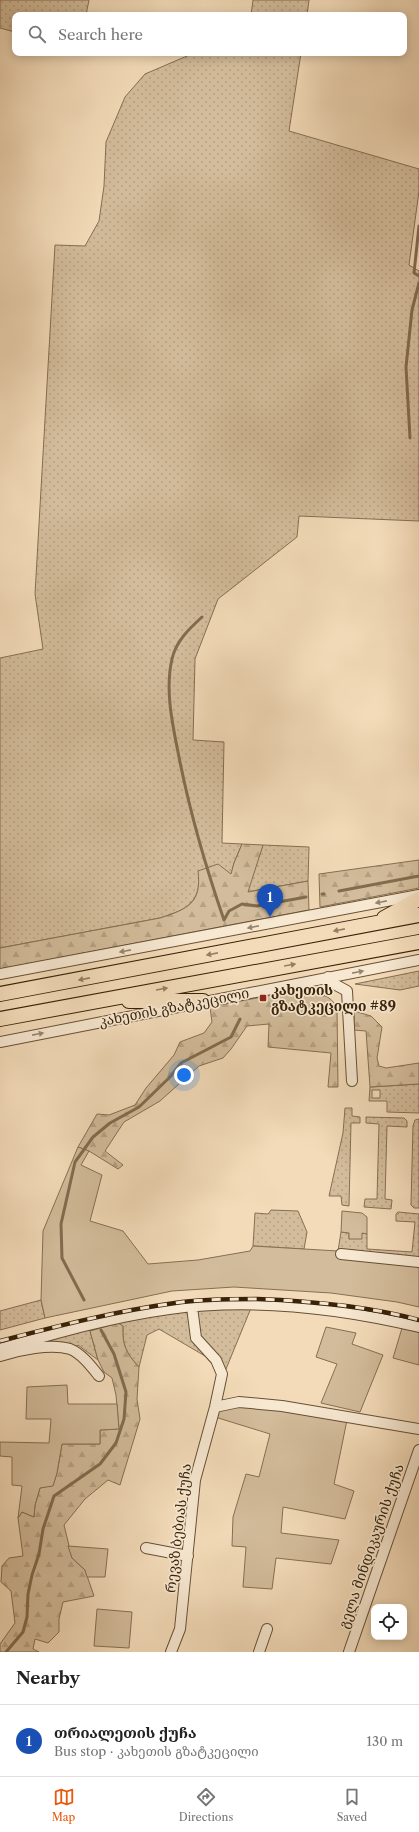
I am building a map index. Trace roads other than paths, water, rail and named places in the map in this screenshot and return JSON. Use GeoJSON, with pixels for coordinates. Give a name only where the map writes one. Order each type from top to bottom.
{"type":"FeatureCollection","features":[{"type":"Feature","properties":{"kind":"highway"},"geometry":{"type":"LineString","coordinates":[[372,924],[419,899]]}},
{"type":"Feature","properties":{"kind":"highway"},"geometry":{"type":"LineString","coordinates":[[0,994],[419,915]]}},
{"type":"Feature","properties":{"kind":"highway","name":"კახეთის გზატკეცილი"},"geometry":{"type":"LineString","coordinates":[[0,1019],[419,942]]}},
{"type":"Feature","properties":{"kind":"highway"},"geometry":{"type":"LineString","coordinates":[[92,1001],[203,1001]]}},
{"type":"Feature","properties":{"kind":"street"},"geometry":{"type":"LineString","coordinates":[[0,974],[419,895]]}},
{"type":"Feature","properties":{"kind":"street","name":"კახეთის გზატკეცილი"},"geometry":{"type":"LineString","coordinates":[[0,1042],[203,1001],[419,960]]}},
{"type":"Feature","properties":{"kind":"street"},"geometry":{"type":"LineString","coordinates":[[328,977],[347,991],[352,1081]]}},
{"type":"Feature","properties":{"kind":"street"},"geometry":{"type":"LineString","coordinates":[[341,1254],[419,1262]]}},
{"type":"Feature","properties":{"kind":"street"},"geometry":{"type":"LineString","coordinates":[[0,1349],[125,1316],[192,1307],[252,1305],[320,1309],[390,1320],[419,1327]]}},
{"type":"Feature","properties":{"kind":"street","name":"რევაზ ბებიას ქუჩა"},"geometry":{"type":"LineString","coordinates":[[171,1652],[180,1629],[195,1480],[215,1407],[222,1374],[216,1360],[196,1338],[192,1307]]}},
{"type":"Feature","properties":{"kind":"street"},"geometry":{"type":"LineString","coordinates":[[0,1356],[34,1348],[46,1347],[70,1349],[87,1361],[99,1376]]}},
{"type":"Feature","properties":{"kind":"street"},"geometry":{"type":"LineString","coordinates":[[215,1407],[239,1402],[282,1406],[419,1428]]}},
{"type":"Feature","properties":{"kind":"street","name":"გელა მინდიკაურის ქუჩა"},"geometry":{"type":"LineString","coordinates":[[348,1652],[419,1450]]}},
{"type":"Feature","properties":{"kind":"street"},"geometry":{"type":"LineString","coordinates":[[146,1548],[188,1556]]}},
{"type":"Feature","properties":{"kind":"street"},"geometry":{"type":"LineString","coordinates":[[259,1652],[267,1629]]}},
{"type":"Feature","properties":{"kind":"waterway"},"geometry":{"type":"LineString","coordinates":[[419,226],[414,273],[419,276]]}},
{"type":"Feature","properties":{"kind":"waterway"},"geometry":{"type":"LineString","coordinates":[[410,438],[406,367],[412,310],[419,283]]}},
{"type":"Feature","properties":{"kind":"waterway"},"geometry":{"type":"LineString","coordinates":[[202,617],[192,626],[180,641],[174,653],[170,670],[169,694],[182,773],[192,816],[210,879],[224,920]]}},
{"type":"Feature","properties":{"kind":"waterway"},"geometry":{"type":"LineString","coordinates":[[339,891],[419,876]]}},
{"type":"Feature","properties":{"kind":"waterway"},"geometry":{"type":"LineString","coordinates":[[224,920],[229,911],[242,904],[257,906],[306,897]]}},
{"type":"Feature","properties":{"kind":"waterway"},"geometry":{"type":"LineString","coordinates":[[84,1300],[62,1258],[61,1224],[75,1162],[93,1137],[110,1123],[139,1107],[170,1077],[181,1063],[231,1037],[240,1019]]}},
{"type":"Feature","properties":{"kind":"waterway"},"geometry":{"type":"LineString","coordinates":[[6,1652],[23,1632],[27,1617],[28,1594],[32,1575],[39,1554],[43,1529],[54,1496],[100,1464],[116,1443],[124,1419],[126,1392],[114,1354],[101,1330]]}},
{"type":"Feature","properties":{"kind":"railway"},"geometry":{"type":"LineString","coordinates":[[0,1341],[65,1324],[131,1310],[206,1300],[257,1299],[298,1301],[379,1311],[419,1320]]}},
{"type":"Feature","properties":{"kind":"place","name":"თრიალეთის ქუჩა"},"geometry":{"type":"Point","coordinates":[270,917]}},
{"type":"Feature","properties":{"kind":"place","name":"კახეთის გზატკეცილი #89"},"geometry":{"type":"Point","coordinates":[263,998]}}]}
